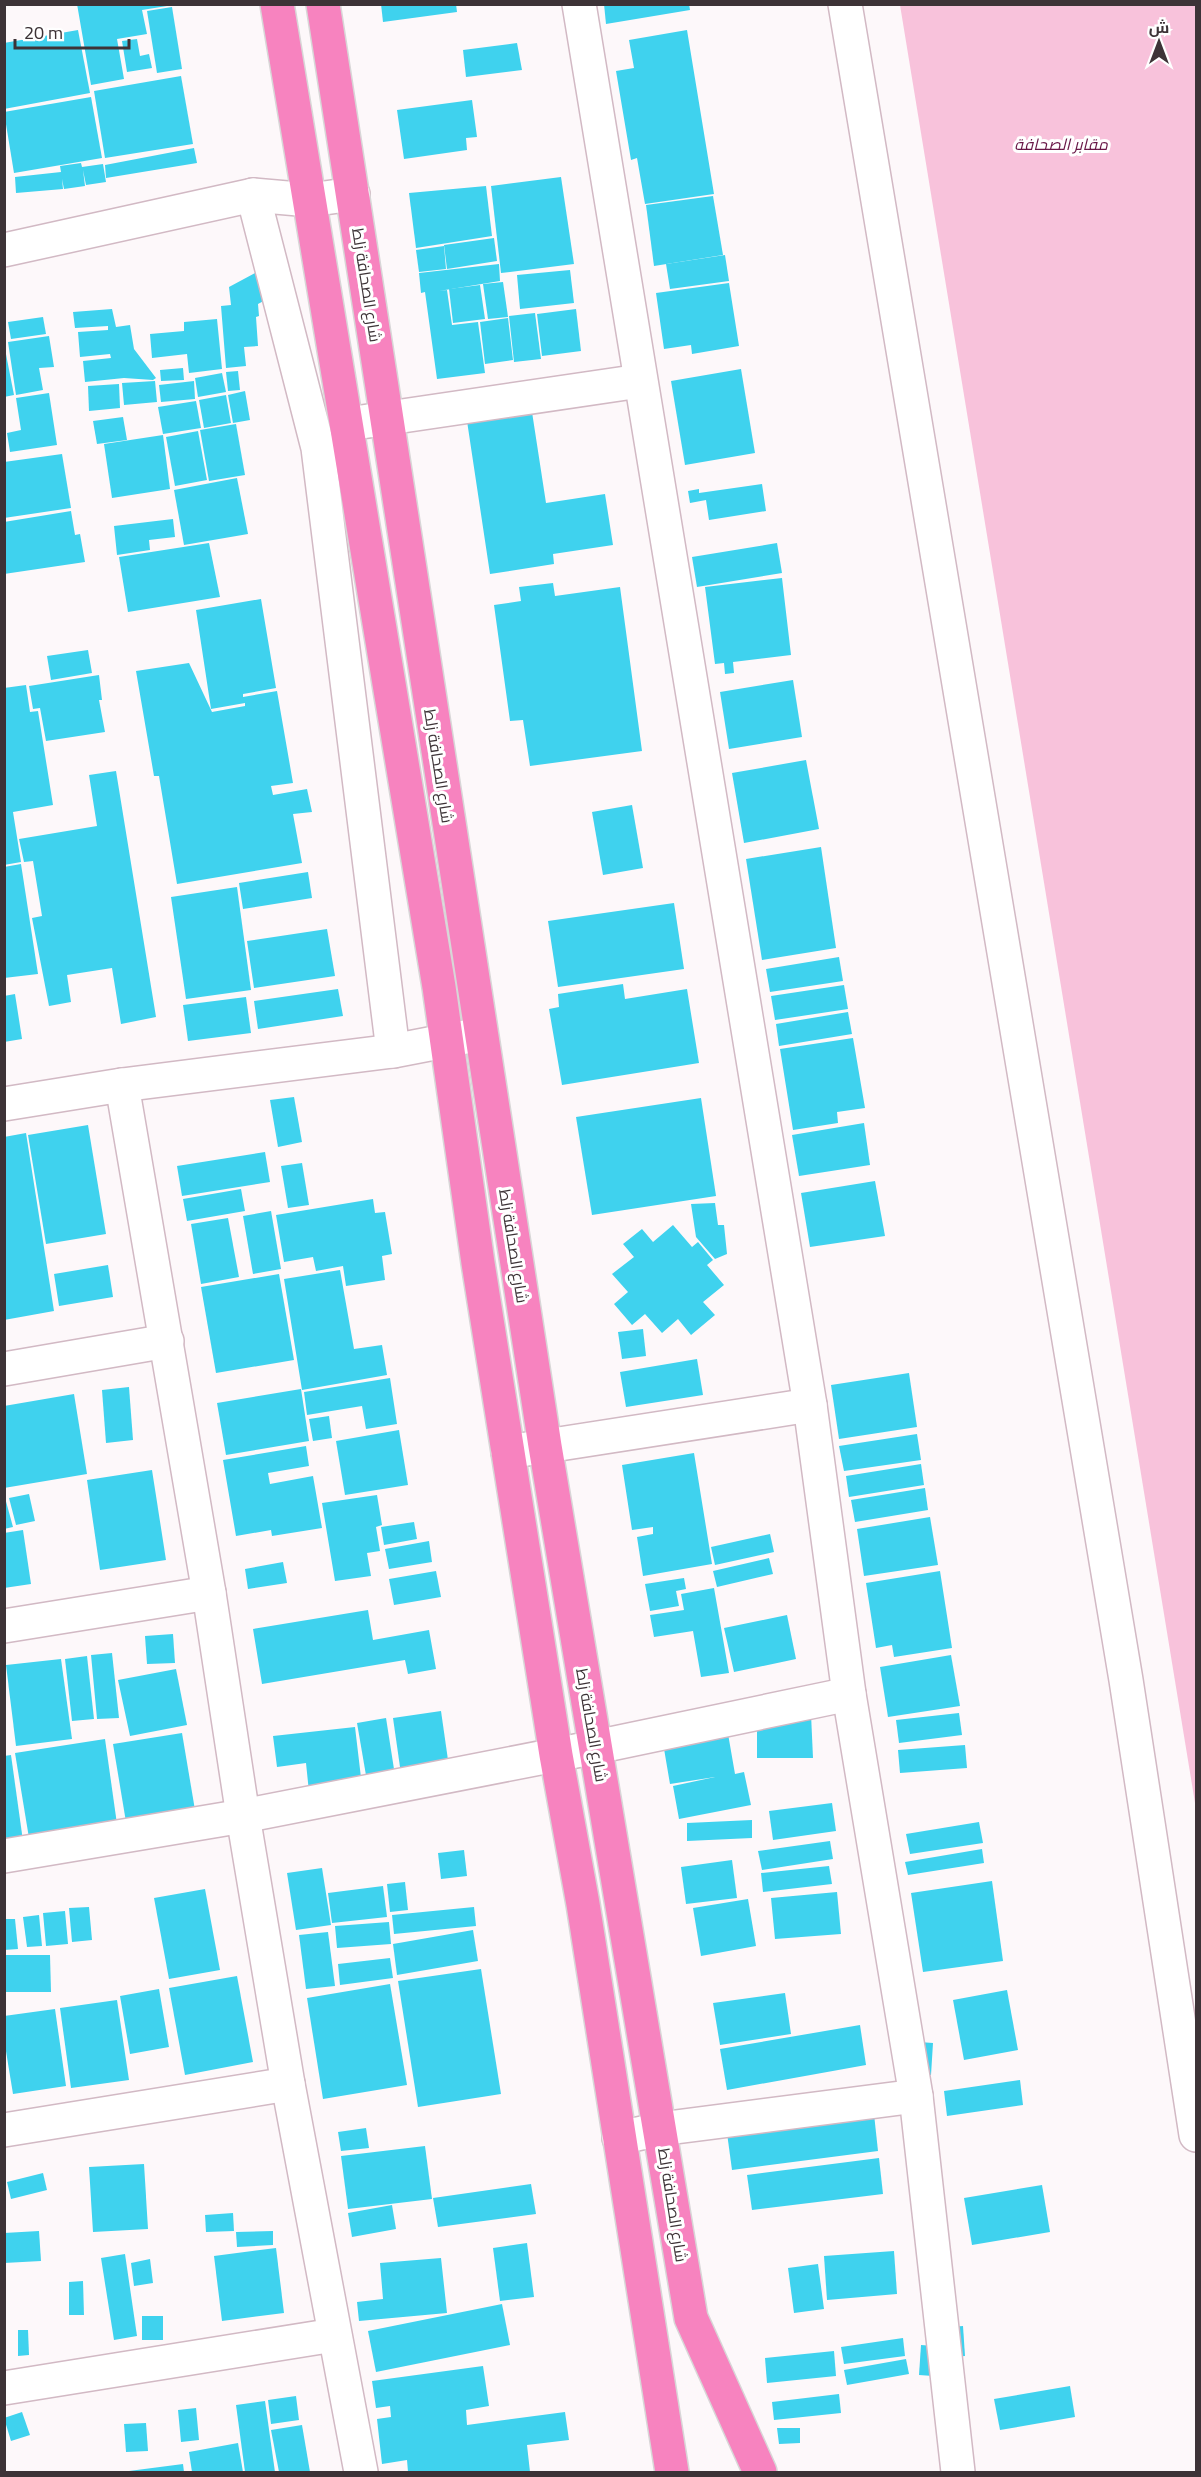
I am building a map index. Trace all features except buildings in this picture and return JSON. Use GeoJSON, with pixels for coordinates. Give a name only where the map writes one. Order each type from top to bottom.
{"type":"FeatureCollection","features":[{"type":"Feature","properties":{"kind":"highway"},"geometry":{"type":"LineString","coordinates":[[277,4],[348,424],[446,1039],[508,1452],[556,1755],[583,1904],[672,2472]]}},
{"type":"Feature","properties":{"kind":"highway","name":"شارع الصحافة زلط"},"geometry":{"type":"LineString","coordinates":[[323,4],[545,1446],[691,2318],[760,2472]]}},
{"type":"Feature","properties":{"kind":"street"},"geometry":{"type":"LineString","coordinates":[[579,4],[810,1405],[849,1694],[916,2096],[958,2472]]}},
{"type":"Feature","properties":{"kind":"street"},"geometry":{"type":"LineString","coordinates":[[845,4],[1126,1680],[1197,2136]]}},
{"type":"Feature","properties":{"kind":"street"},"geometry":{"type":"LineString","coordinates":[[4,250],[253,195],[310,200],[353,194]]}},
{"type":"Feature","properties":{"kind":"street"},"geometry":{"type":"LineString","coordinates":[[253,195],[318,448],[393,1051]]}},
{"type":"Feature","properties":{"kind":"street"},"geometry":{"type":"LineString","coordinates":[[348,424],[640,381]]}},
{"type":"Feature","properties":{"kind":"street"},"geometry":{"type":"LineString","coordinates":[[4,1104],[122,1085],[393,1051],[446,1039],[482,1034]]}},
{"type":"Feature","properties":{"kind":"street"},"geometry":{"type":"LineString","coordinates":[[122,1085],[209,1593],[243,1816],[288,2084],[361,2472]]}},
{"type":"Feature","properties":{"kind":"street"},"geometry":{"type":"LineString","coordinates":[[4,1369],[167,1341]]}},
{"type":"Feature","properties":{"kind":"street"},"geometry":{"type":"LineString","coordinates":[[508,1452],[810,1405]]}},
{"type":"Feature","properties":{"kind":"street"},"geometry":{"type":"LineString","coordinates":[[4,1626],[209,1593]]}},
{"type":"Feature","properties":{"kind":"street"},"geometry":{"type":"LineString","coordinates":[[4,1856],[243,1816],[596,1747],[849,1694]]}},
{"type":"Feature","properties":{"kind":"street"},"geometry":{"type":"LineString","coordinates":[[4,2130],[288,2084]]}},
{"type":"Feature","properties":{"kind":"street"},"geometry":{"type":"LineString","coordinates":[[619,2138],[660,2130],[916,2096]]}},
{"type":"Feature","properties":{"kind":"street"},"geometry":{"type":"LineString","coordinates":[[4,2388],[334,2335]]}},
{"type":"Feature","properties":{"kind":"green space","name":"مقابر الصحافة"},"geometry":{"type":"Polygon","coordinates":[[[900,5],[1196,5],[1196,1809],[900,5]]]}}]}
